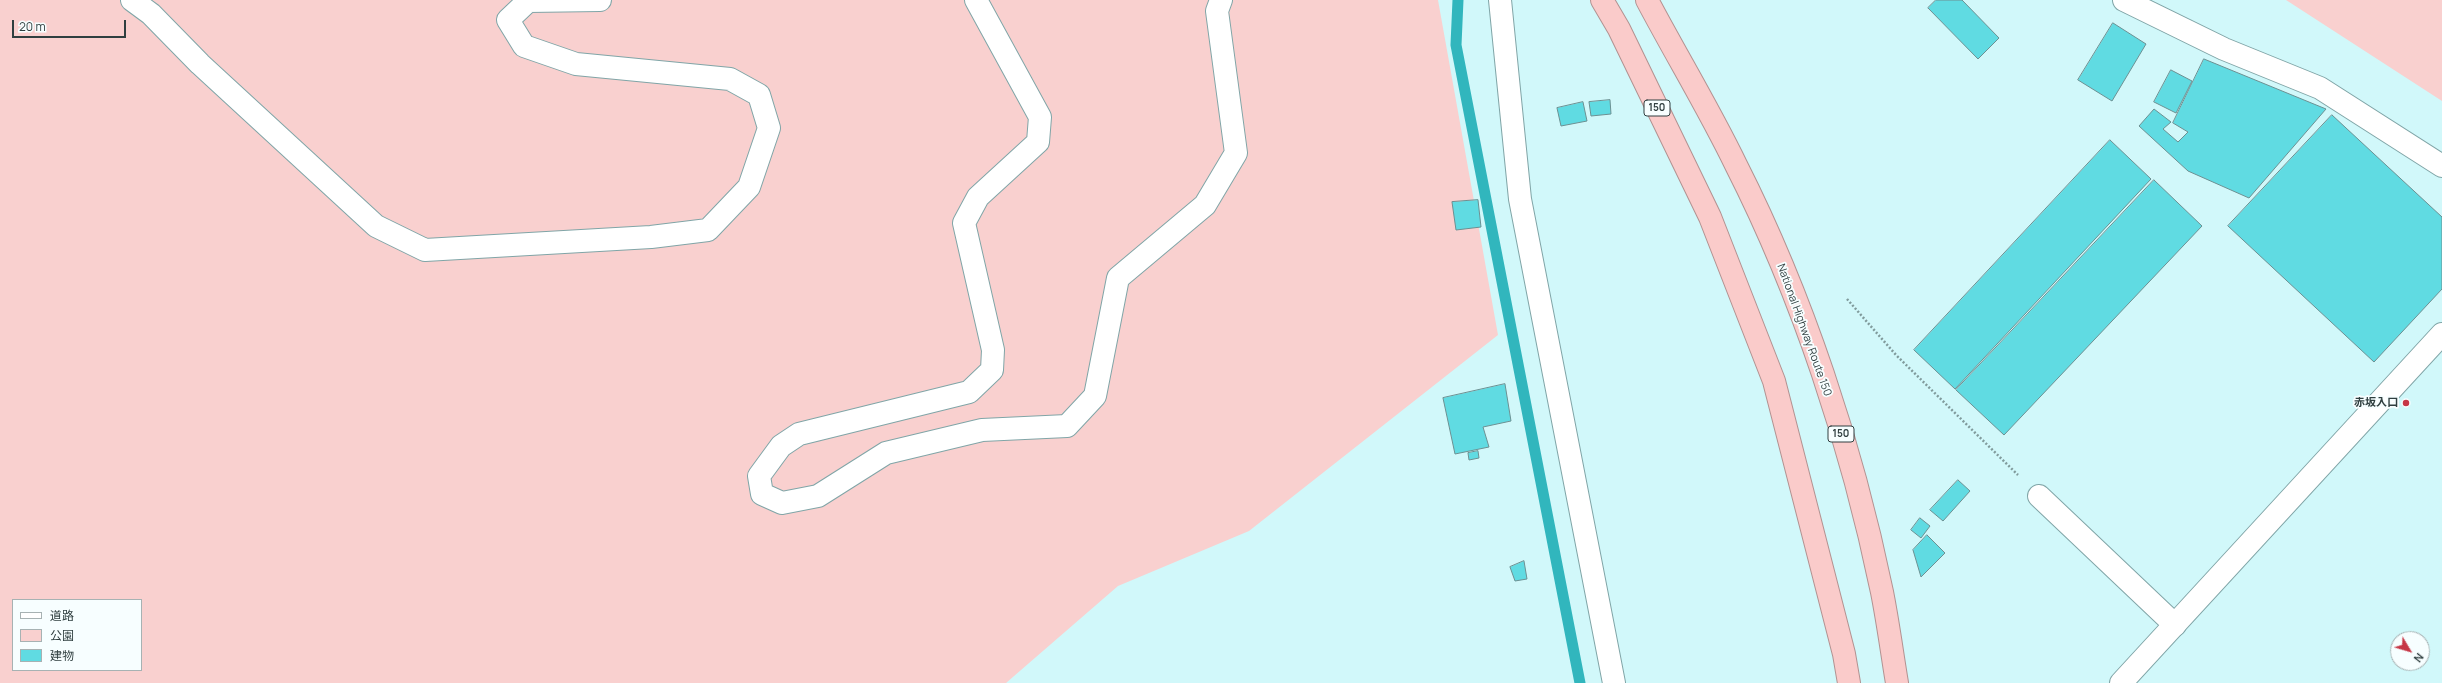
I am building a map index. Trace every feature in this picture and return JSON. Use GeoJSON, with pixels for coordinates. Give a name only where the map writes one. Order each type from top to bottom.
{"type":"FeatureCollection","features":[{"type":"Feature","properties":{"kind":"highway","name":"150"},"geometry":{"type":"LineString","coordinates":[[1602,0],[1619,29],[1710,217],[1774,381],[1844,654],[1849,683]]}},
{"type":"Feature","properties":{"kind":"highway","name":"National Highway Route 150"},"geometry":{"type":"LineString","coordinates":[[1646,0],[1737,165],[1790,287],[1821,371],[1857,486],[1882,593],[1897,683]]}},
{"type":"Feature","properties":{"kind":"street"},"geometry":{"type":"LineString","coordinates":[[132,0],[151,14],[200,64],[376,226],[425,250],[651,237],[708,230],[749,187],[769,128],[759,94],[730,79],[576,64],[524,46],[508,20],[528,1],[600,0]]}},
{"type":"Feature","properties":{"kind":"street"},"geometry":{"type":"LineString","coordinates":[[976,0],[1040,117],[1038,142],[978,197],[964,224],[993,350],[992,370],[969,392],[799,434],[780,446],[759,476],[762,494],[782,503],[818,496],[886,453],[982,430],[1067,426],[1095,396],[1118,278],[1205,205],[1236,152],[1217,11],[1220,0]]}},
{"type":"Feature","properties":{"kind":"street"},"geometry":{"type":"LineString","coordinates":[[1500,0],[1520,199],[1614,683]]}},
{"type":"Feature","properties":{"kind":"street"},"geometry":{"type":"LineString","coordinates":[[2124,0],[2224,49],[2320,88],[2442,166]]}},
{"type":"Feature","properties":{"kind":"street"},"geometry":{"type":"LineString","coordinates":[[2122,683],[2442,334]]}},
{"type":"Feature","properties":{"kind":"street"},"geometry":{"type":"LineString","coordinates":[[2039,496],[2175,625]]}},
{"type":"Feature","properties":{"kind":"path"},"geometry":{"type":"LineString","coordinates":[[1847,299],[1896,355],[2039,496]]}},
{"type":"Feature","properties":{"kind":"green space"},"geometry":{"type":"Polygon","coordinates":[[[0,0],[1438,0],[1498,335],[1249,531],[1118,586],[1006,683],[0,683],[0,0]]]}},
{"type":"Feature","properties":{"kind":"green space"},"geometry":{"type":"Polygon","coordinates":[[[2286,0],[2442,0],[2442,101],[2286,0]]]}},
{"type":"Feature","properties":{"kind":"building"},"geometry":{"type":"Polygon","coordinates":[[[1936,0],[1962,0],[1999,38],[1978,59],[1928,8],[1936,0]]]}},
{"type":"Feature","properties":{"kind":"building"},"geometry":{"type":"Polygon","coordinates":[[[2113,23],[2146,44],[2112,101],[2078,80],[2113,23]]]}},
{"type":"Feature","properties":{"kind":"building"},"geometry":{"type":"Polygon","coordinates":[[[2204,59],[2326,109],[2249,198],[2188,171],[2139,126],[2154,109],[2171,122],[2163,129],[2178,142],[2188,132],[2173,123],[2204,59]]]}},
{"type":"Feature","properties":{"kind":"building"},"geometry":{"type":"Polygon","coordinates":[[[2171,70],[2192,81],[2176,113],[2154,102],[2171,70]]]}},
{"type":"Feature","properties":{"kind":"building"},"geometry":{"type":"Polygon","coordinates":[[[1610,100],[1611,114],[1591,116],[1589,102],[1610,100]]]}},
{"type":"Feature","properties":{"kind":"building"},"geometry":{"type":"Polygon","coordinates":[[[1583,102],[1587,121],[1561,126],[1557,108],[1583,102]]]}},
{"type":"Feature","properties":{"kind":"building"},"geometry":{"type":"Polygon","coordinates":[[[2332,115],[2442,217],[2442,289],[2374,362],[2228,226],[2332,115]]]}},
{"type":"Feature","properties":{"kind":"building"},"geometry":{"type":"Polygon","coordinates":[[[2110,140],[2151,179],[1955,389],[1914,350],[2110,140]]]}},
{"type":"Feature","properties":{"kind":"building"},"geometry":{"type":"Polygon","coordinates":[[[2154,180],[2202,226],[2004,435],[1956,390],[2154,180]]]}},
{"type":"Feature","properties":{"kind":"building"},"geometry":{"type":"Polygon","coordinates":[[[1478,200],[1481,227],[1456,230],[1452,202],[1478,200]]]}},
{"type":"Feature","properties":{"kind":"building"},"geometry":{"type":"Polygon","coordinates":[[[1505,384],[1511,421],[1483,427],[1489,447],[1455,454],[1443,398],[1505,384]]]}},
{"type":"Feature","properties":{"kind":"building"},"geometry":{"type":"Polygon","coordinates":[[[1478,451],[1479,458],[1469,460],[1468,453],[1478,451]]]}},
{"type":"Feature","properties":{"kind":"building"},"geometry":{"type":"Polygon","coordinates":[[[1958,480],[1970,491],[1943,521],[1930,510],[1958,480]]]}},
{"type":"Feature","properties":{"kind":"building"},"geometry":{"type":"Polygon","coordinates":[[[1920,518],[1930,526],[1921,538],[1911,530],[1920,518]]]}},
{"type":"Feature","properties":{"kind":"building"},"geometry":{"type":"Polygon","coordinates":[[[1927,535],[1945,553],[1921,577],[1913,550],[1927,535]]]}},
{"type":"Feature","properties":{"kind":"building"},"geometry":{"type":"Polygon","coordinates":[[[1524,561],[1527,579],[1515,581],[1510,567],[1524,561]]]}},
{"type":"Feature","properties":{"kind":"waterway"},"geometry":{"type":"LineString","coordinates":[[1458,0],[1456,45],[1580,683]]}},
{"type":"Feature","properties":{"kind":"place","name":"赤坂入口"},"geometry":{"type":"Point","coordinates":[2406,403]}}]}
